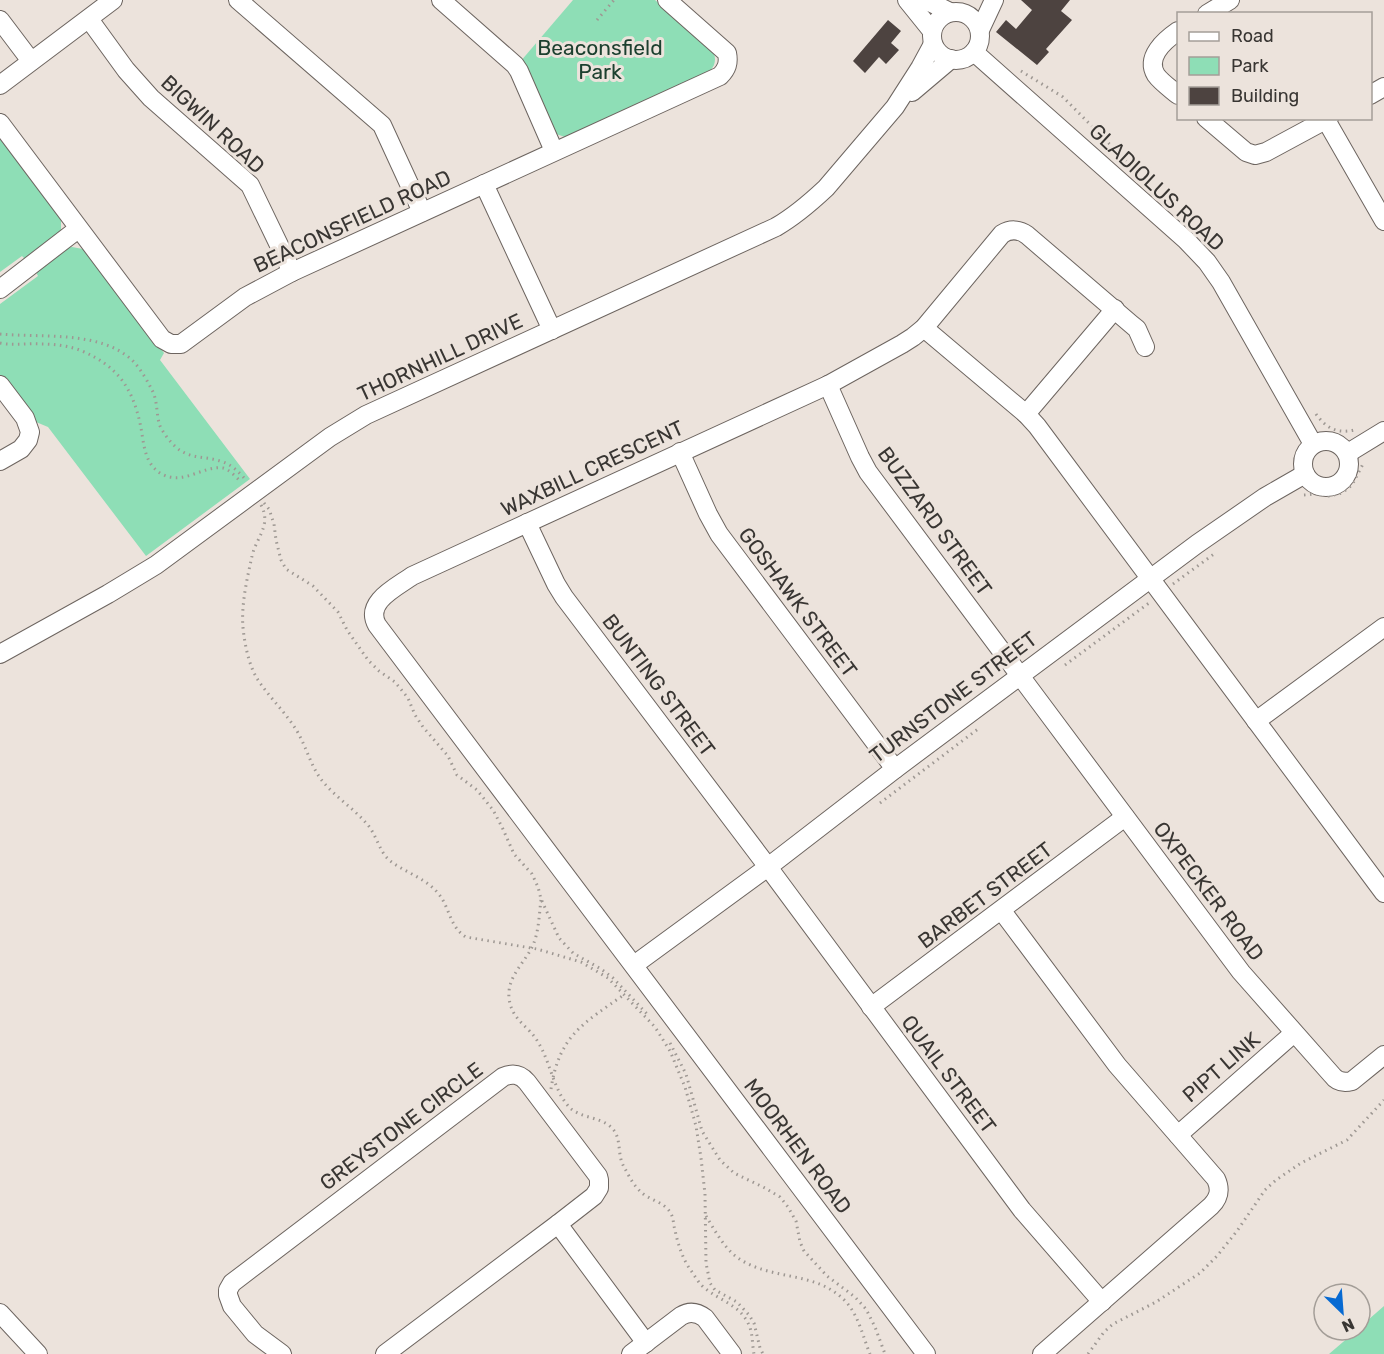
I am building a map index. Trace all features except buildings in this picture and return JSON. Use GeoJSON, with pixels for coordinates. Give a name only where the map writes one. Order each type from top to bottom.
{"type":"FeatureCollection","features":[{"type":"Feature","properties":{"kind":"street"},"geometry":{"type":"LineString","coordinates":[[0,85],[113,0]]}},
{"type":"Feature","properties":{"kind":"street"},"geometry":{"type":"LineString","coordinates":[[238,0],[382,125],[422,212]]}},
{"type":"Feature","properties":{"kind":"street"},"geometry":{"type":"LineString","coordinates":[[441,0],[515,65],[554,151]]}},
{"type":"Feature","properties":{"kind":"street","name":"BEACONSFIELD ROAD"},"geometry":{"type":"LineString","coordinates":[[0,123],[162,339],[171,344],[181,344],[252,292],[292,272],[720,75],[725,70],[728,59],[723,49],[667,0]]}},
{"type":"Feature","properties":{"kind":"street"},"geometry":{"type":"LineString","coordinates":[[907,0],[933,37],[937,51],[944,57],[960,60],[974,52],[981,38],[980,30],[972,17],[925,0]]}},
{"type":"Feature","properties":{"kind":"street"},"geometry":{"type":"LineString","coordinates":[[933,37],[937,20],[975,0]]}},
{"type":"Feature","properties":{"kind":"street"},"geometry":{"type":"LineString","coordinates":[[980,30],[994,0]]}},
{"type":"Feature","properties":{"kind":"street"},"geometry":{"type":"LineString","coordinates":[[1211,12],[1230,0]]}},
{"type":"Feature","properties":{"kind":"street","name":"BIGWIN ROAD"},"geometry":{"type":"LineString","coordinates":[[88,19],[139,86],[250,185],[292,272]]}},
{"type":"Feature","properties":{"kind":"street"},"geometry":{"type":"LineString","coordinates":[[0,20],[31,61]]}},
{"type":"Feature","properties":{"kind":"street"},"geometry":{"type":"LineString","coordinates":[[1177,32],[1162,45],[1155,54],[1153,62],[1158,77],[1177,93]]}},
{"type":"Feature","properties":{"kind":"street","name":"THORNHILL DRIVE"},"geometry":{"type":"LineString","coordinates":[[0,654],[142,574],[330,437],[366,415],[776,227],[790,218],[826,188],[895,107],[920,68],[933,37]]}},
{"type":"Feature","properties":{"kind":"street","name":"GLADIOLUS ROAD"},"geometry":{"type":"LineString","coordinates":[[974,52],[1186,240],[1207,262],[1221,282],[1313,444]]}},
{"type":"Feature","properties":{"kind":"street","name":"THORNHILL DRIVE"},"geometry":{"type":"LineString","coordinates":[[895,107],[951,60]]}},
{"type":"Feature","properties":{"kind":"street"},"geometry":{"type":"LineString","coordinates":[[1208,120],[1243,149],[1255,155],[1266,152],[1325,120]]}},
{"type":"Feature","properties":{"kind":"street"},"geometry":{"type":"LineString","coordinates":[[1328,120],[1384,221]]}},
{"type":"Feature","properties":{"kind":"street"},"geometry":{"type":"LineString","coordinates":[[484,184],[552,330]]}},
{"type":"Feature","properties":{"kind":"street"},"geometry":{"type":"LineString","coordinates":[[2,287],[78,229]]}},
{"type":"Feature","properties":{"kind":"street","name":"WAXBILL CRESCENT"},"geometry":{"type":"LineString","coordinates":[[639,972],[374,619],[377,603],[412,576],[828,385],[902,344],[924,328],[1002,234],[1011,230],[1027,235],[1115,309]]}},
{"type":"Feature","properties":{"kind":"street"},"geometry":{"type":"LineString","coordinates":[[1026,414],[1115,309],[1137,330],[1145,347]]}},
{"type":"Feature","properties":{"kind":"street"},"geometry":{"type":"LineString","coordinates":[[924,328],[1026,414],[1036,426],[1384,893]]}},
{"type":"Feature","properties":{"kind":"street"},"geometry":{"type":"LineString","coordinates":[[0,385],[25,418],[30,432],[28,440],[21,449],[0,461]]}},
{"type":"Feature","properties":{"kind":"street","name":"BUZZARD STREET"},"geometry":{"type":"LineString","coordinates":[[828,385],[868,472],[1019,675]]}},
{"type":"Feature","properties":{"kind":"street"},"geometry":{"type":"LineString","coordinates":[[1348,453],[1384,431]]}},
{"type":"Feature","properties":{"kind":"street"},"geometry":{"type":"LineString","coordinates":[[1328,440],[1343,447],[1350,461],[1346,477],[1333,486],[1325,487],[1310,480],[1305,474],[1303,458],[1313,444],[1328,440]]}},
{"type":"Feature","properties":{"kind":"street","name":"GOSHAWK STREET"},"geometry":{"type":"LineString","coordinates":[[680,452],[719,534],[895,769]]}},
{"type":"Feature","properties":{"kind":"street","name":"TURNSTONE STREET"},"geometry":{"type":"LineString","coordinates":[[639,972],[768,867],[1019,675],[1156,586],[1197,544],[1265,497],[1305,474]]}},
{"type":"Feature","properties":{"kind":"street","name":"BUNTING STREET"},"geometry":{"type":"LineString","coordinates":[[527,523],[564,597],[768,867]]}},
{"type":"Feature","properties":{"kind":"street"},"geometry":{"type":"LineString","coordinates":[[1256,721],[1384,627]]}},
{"type":"Feature","properties":{"kind":"street","name":"OXPECKER ROAD"},"geometry":{"type":"LineString","coordinates":[[1019,675],[1241,972],[1335,1079],[1343,1082],[1356,1079],[1384,1055]]}},
{"type":"Feature","properties":{"kind":"street","name":"BARBET STREET"},"geometry":{"type":"LineString","coordinates":[[871,1007],[1125,817]]}},
{"type":"Feature","properties":{"kind":"street","name":"QUAIL STREET"},"geometry":{"type":"LineString","coordinates":[[768,867],[1022,1210],[1102,1302]]}},
{"type":"Feature","properties":{"kind":"street"},"geometry":{"type":"LineString","coordinates":[[1002,911],[1117,1065],[1216,1179],[1219,1191],[1211,1206],[1042,1354]]}},
{"type":"Feature","properties":{"kind":"street","name":"MOORHEN ROAD"},"geometry":{"type":"LineString","coordinates":[[639,972],[926,1354]]}},
{"type":"Feature","properties":{"kind":"street","name":"PIPT LINK"},"geometry":{"type":"LineString","coordinates":[[1178,1135],[1294,1033]]}},
{"type":"Feature","properties":{"kind":"street","name":"GREYSTONE CIRCLE"},"geometry":{"type":"LineString","coordinates":[[282,1354],[255,1334],[232,1306],[228,1295],[232,1282],[503,1077],[513,1074],[523,1078],[598,1176],[599,1188],[594,1196],[558,1224],[385,1354]]}},
{"type":"Feature","properties":{"kind":"street"},"geometry":{"type":"LineString","coordinates":[[558,1224],[646,1343]]}},
{"type":"Feature","properties":{"kind":"street"},"geometry":{"type":"LineString","coordinates":[[631,1354],[685,1314],[695,1312],[705,1318],[732,1354]]}},
{"type":"Feature","properties":{"kind":"street"},"geometry":{"type":"LineString","coordinates":[[0,1313],[38,1354]]}},
{"type":"Feature","properties":{"kind":"path"},"geometry":{"type":"LineString","coordinates":[[597,20],[614,0]]}},
{"type":"Feature","properties":{"kind":"path"},"geometry":{"type":"LineString","coordinates":[[0,334],[67,337],[101,343],[118,351],[132,360],[153,392],[160,426],[167,438],[179,449],[196,457],[219,460],[235,468],[265,512],[264,526],[253,553],[242,608],[249,658],[258,680],[296,730],[323,782],[369,826],[386,857],[425,881],[437,892],[459,933],[466,937],[532,948],[580,963],[608,978],[654,1021],[666,1036],[686,1074],[702,1131],[720,1160],[734,1173],[780,1197],[796,1221],[804,1251],[827,1276],[855,1297],[866,1309],[885,1354]]}},
{"type":"Feature","properties":{"kind":"path"},"geometry":{"type":"LineString","coordinates":[[0,343],[61,345],[95,358],[114,370],[126,385],[134,403],[144,449],[151,465],[161,473],[173,477],[190,476],[223,468],[231,472],[269,509],[281,560],[286,569],[313,586],[329,601],[368,660],[394,682],[408,698],[415,715],[448,756],[457,776],[477,790],[493,810],[514,854],[532,874],[559,938],[573,953],[613,978],[655,1027],[670,1051],[685,1087],[696,1126],[701,1158],[706,1263],[710,1283],[715,1290],[738,1302],[749,1315],[754,1323],[763,1354]]}},
{"type":"Feature","properties":{"kind":"path"},"geometry":{"type":"LineString","coordinates":[[1300,495],[1329,496],[1342,493],[1352,485],[1365,461]]}},
{"type":"Feature","properties":{"kind":"path"},"geometry":{"type":"LineString","coordinates":[[1059,669],[1156,586],[1218,551]]}},
{"type":"Feature","properties":{"kind":"path"},"geometry":{"type":"LineString","coordinates":[[880,803],[983,725]]}},
{"type":"Feature","properties":{"kind":"path"},"geometry":{"type":"LineString","coordinates":[[541,898],[537,934],[532,948],[517,969],[509,986],[509,998],[513,1012],[520,1024],[539,1043],[553,1078],[571,1109],[610,1125],[616,1133],[621,1160],[633,1182],[640,1191],[670,1211],[683,1258],[699,1283],[729,1302],[746,1319],[752,1334],[754,1354]]}},
{"type":"Feature","properties":{"kind":"path"},"geometry":{"type":"LineString","coordinates":[[547,1109],[559,1057],[567,1042],[585,1023],[625,994],[639,972]]}},
{"type":"Feature","properties":{"kind":"path"},"geometry":{"type":"LineString","coordinates":[[1088,1354],[1113,1324],[1156,1302],[1200,1273],[1217,1256],[1265,1190],[1276,1179],[1301,1163],[1347,1140],[1384,1100]]}},
{"type":"Feature","properties":{"kind":"path"},"geometry":{"type":"LineString","coordinates":[[705,1214],[732,1253],[748,1264],[766,1271],[813,1281],[836,1293],[848,1305],[857,1320],[870,1354]]}},
{"type":"Feature","properties":{"kind":"green space","name":"Beaconsfield Park"},"geometry":{"type":"Polygon","coordinates":[[[573,0],[655,0],[711,47],[715,56],[714,65],[710,71],[565,137],[556,134],[520,62],[573,0]]]}},
{"type":"Feature","properties":{"kind":"green space"},"geometry":{"type":"Polygon","coordinates":[[[0,135],[61,220],[61,230],[26,260],[22,256],[0,272],[0,135]]]}},
{"type":"Feature","properties":{"kind":"green space"},"geometry":{"type":"Polygon","coordinates":[[[66,248],[83,249],[92,256],[164,353],[160,360],[250,479],[146,556],[48,427],[36,422],[0,375],[0,304],[38,276],[35,270],[66,248]]]}},
{"type":"Feature","properties":{"kind":"green space"},"geometry":{"type":"Polygon","coordinates":[[[1384,1306],[1384,1354],[1329,1354],[1343,1342],[1372,1342],[1372,1316],[1384,1306]]]}}]}
